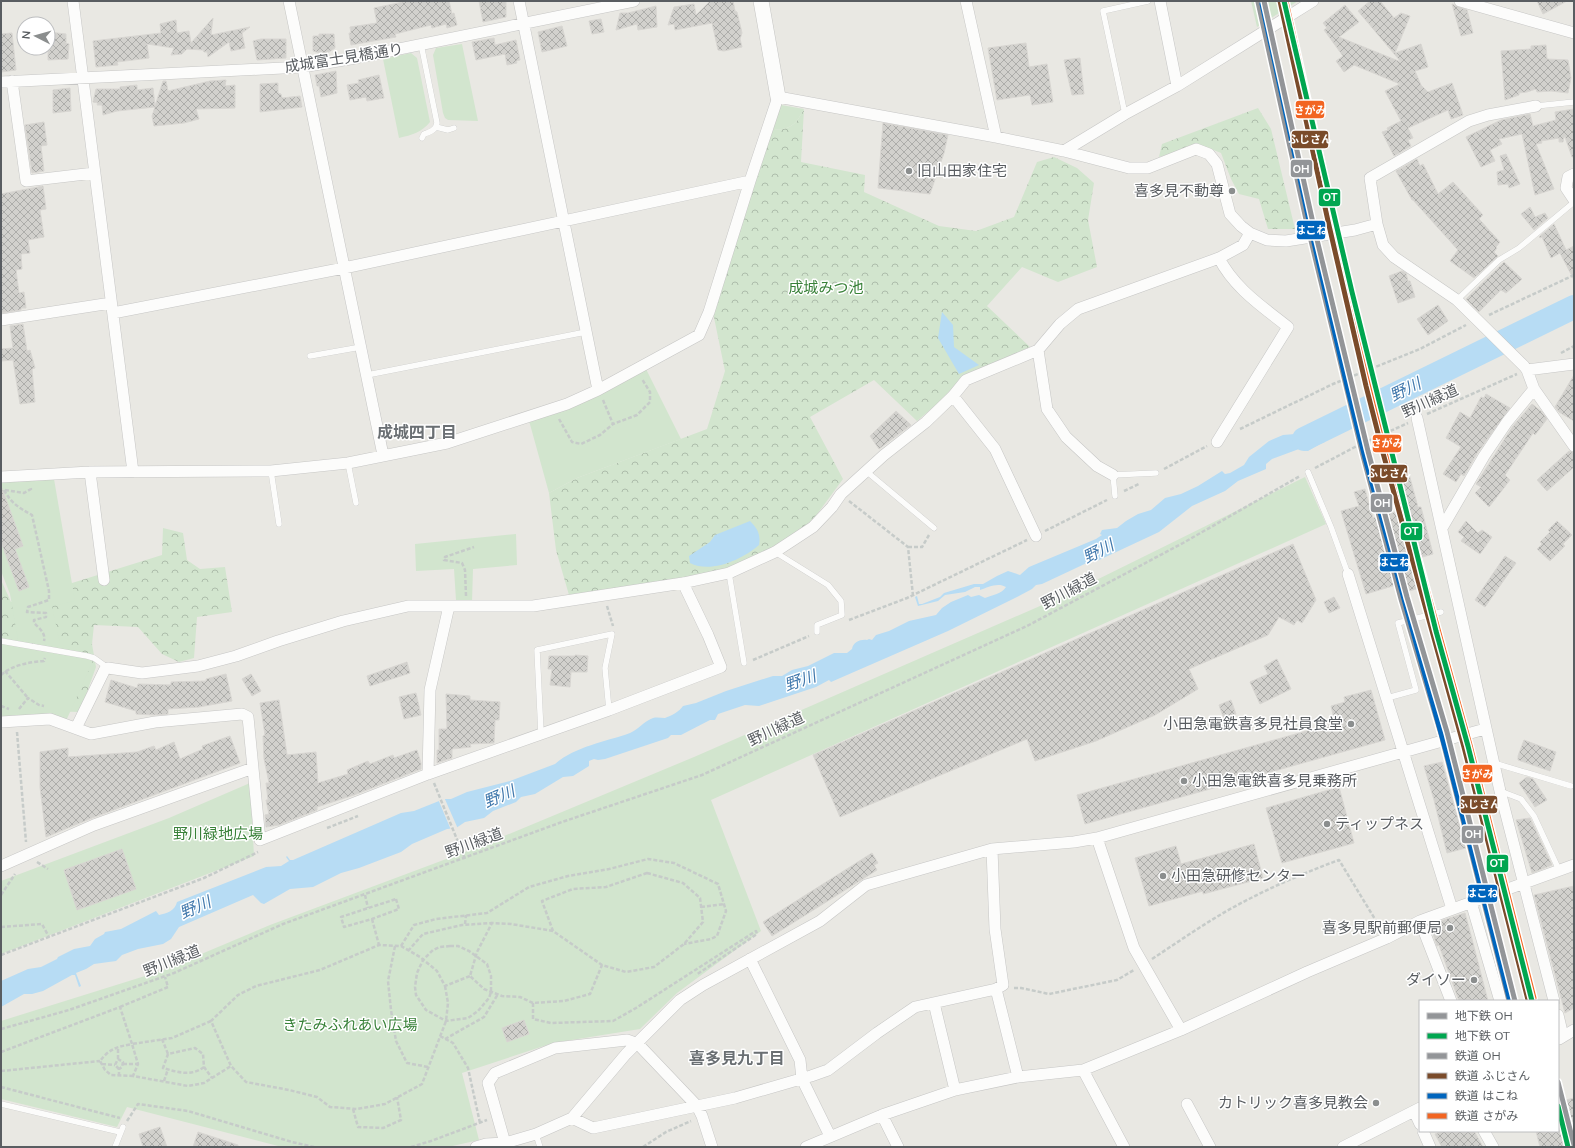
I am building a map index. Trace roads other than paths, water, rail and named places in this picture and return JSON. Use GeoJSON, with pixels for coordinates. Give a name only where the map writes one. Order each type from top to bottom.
{"type":"FeatureCollection","features":[{"type":"Feature","properties":{"kind":"street"},"geometry":{"type":"LineString","coordinates":[[73,1],[133,472]]}},
{"type":"Feature","properties":{"kind":"street"},"geometry":{"type":"LineString","coordinates":[[289,1],[383,455]]}},
{"type":"Feature","properties":{"kind":"street"},"geometry":{"type":"LineString","coordinates":[[519,1],[598,390]]}},
{"type":"Feature","properties":{"kind":"street","name":"成城富士見橋通り"},"geometry":{"type":"LineString","coordinates":[[6,81],[82,79],[302,67],[634,1]]}},
{"type":"Feature","properties":{"kind":"street"},"geometry":{"type":"LineString","coordinates":[[1,477],[90,472],[271,471],[348,462],[447,443],[567,404],[598,390],[699,335],[709,312],[778,97],[761,1]]}},
{"type":"Feature","properties":{"kind":"street"},"geometry":{"type":"LineString","coordinates":[[966,1],[996,137]]}},
{"type":"Feature","properties":{"kind":"street"},"geometry":{"type":"LineString","coordinates":[[1160,1],[1177,86]]}},
{"type":"Feature","properties":{"kind":"street"},"geometry":{"type":"LineString","coordinates":[[1064,152],[1124,114],[1177,86],[1313,1]]}},
{"type":"Feature","properties":{"kind":"street"},"geometry":{"type":"LineString","coordinates":[[1460,1],[1574,33]]}},
{"type":"Feature","properties":{"kind":"street"},"geometry":{"type":"LineString","coordinates":[[6,81],[26,182],[94,172]]}},
{"type":"Feature","properties":{"kind":"street"},"geometry":{"type":"LineString","coordinates":[[778,97],[996,137],[1129,168],[1148,168],[1196,149],[1209,154],[1217,164],[1230,214],[1250,233],[1267,240],[1286,240],[1355,230],[1377,224]]}},
{"type":"Feature","properties":{"kind":"street"},"geometry":{"type":"LineString","coordinates":[[1536,106],[1488,115],[1469,121],[1370,178],[1377,224],[1383,245],[1394,257],[1457,300],[1525,368],[1534,389],[1574,446]]}},
{"type":"Feature","properties":{"kind":"street"},"geometry":{"type":"LineString","coordinates":[[1574,174],[1568,177],[1566,188],[1574,201]]}},
{"type":"Feature","properties":{"kind":"street"},"geometry":{"type":"LineString","coordinates":[[1,320],[112,308],[344,268],[750,181]]}},
{"type":"Feature","properties":{"kind":"street"},"geometry":{"type":"LineString","coordinates":[[76,728],[105,669],[108,668],[142,673],[198,666],[236,656],[343,621],[408,606],[533,606],[683,583],[729,573],[775,552],[813,527],[832,507],[841,494],[865,471],[926,422],[953,396],[966,380],[1038,350],[1060,324],[1078,309],[1219,258],[1243,245],[1250,233]]}},
{"type":"Feature","properties":{"kind":"street"},"geometry":{"type":"LineString","coordinates":[[1217,442],[1288,327],[1250,296],[1226,271],[1219,258]]}},
{"type":"Feature","properties":{"kind":"street"},"geometry":{"type":"LineString","coordinates":[[1038,350],[1047,409],[1066,437],[1097,466],[1113,475]]}},
{"type":"Feature","properties":{"kind":"street"},"geometry":{"type":"LineString","coordinates":[[1525,368],[1574,364]]}},
{"type":"Feature","properties":{"kind":"street"},"geometry":{"type":"LineString","coordinates":[[1442,528],[1484,456],[1507,422],[1534,389]]}},
{"type":"Feature","properties":{"kind":"street"},"geometry":{"type":"LineString","coordinates":[[953,396],[995,449],[1036,536]]}},
{"type":"Feature","properties":{"kind":"street"},"geometry":{"type":"LineString","coordinates":[[1417,418],[1485,728],[1554,1000]]}},
{"type":"Feature","properties":{"kind":"street"},"geometry":{"type":"LineString","coordinates":[[90,472],[104,580]]}},
{"type":"Feature","properties":{"kind":"street"},"geometry":{"type":"LineString","coordinates":[[1348,574],[1452,909]]}},
{"type":"Feature","properties":{"kind":"street"},"geometry":{"type":"LineString","coordinates":[[1,722],[50,719],[91,734],[155,722],[242,714],[248,717],[260,840],[431,778],[541,733],[609,710],[721,667],[708,635],[683,583]]}},
{"type":"Feature","properties":{"kind":"street"},"geometry":{"type":"LineString","coordinates":[[431,778],[430,690],[449,606]]}},
{"type":"Feature","properties":{"kind":"street"},"geometry":{"type":"LineString","coordinates":[[476,1147],[486,1144],[505,1143],[536,1134],[572,1118],[626,1054],[638,1044],[680,1000],[703,985],[820,921],[866,885],[992,849],[1074,842],[1098,838],[1485,728]]}},
{"type":"Feature","properties":{"kind":"street"},"geometry":{"type":"LineString","coordinates":[[1,866],[94,825],[254,768]]}},
{"type":"Feature","properties":{"kind":"street"},"geometry":{"type":"LineString","coordinates":[[1098,838],[1134,948],[1181,1030]]}},
{"type":"Feature","properties":{"kind":"street"},"geometry":{"type":"LineString","coordinates":[[992,849],[994,929],[1000,987],[1018,1077]]}},
{"type":"Feature","properties":{"kind":"street"},"geometry":{"type":"LineString","coordinates":[[806,1147],[882,1115],[955,1090],[1018,1077],[1083,1070],[1181,1030],[1307,972],[1387,938],[1420,921],[1574,865]]}},
{"type":"Feature","properties":{"kind":"street"},"geometry":{"type":"LineString","coordinates":[[1471,902],[1500,1000]]}},
{"type":"Feature","properties":{"kind":"street"},"geometry":{"type":"LineString","coordinates":[[1420,921],[1451,1000]]}},
{"type":"Feature","properties":{"kind":"street"},"geometry":{"type":"LineString","coordinates":[[750,959],[800,1060],[802,1079],[830,1136]]}},
{"type":"Feature","properties":{"kind":"street"},"geometry":{"type":"LineString","coordinates":[[572,1118],[593,1128],[699,1111],[735,1098],[828,1070],[877,1033],[915,1007],[1000,987]]}},
{"type":"Feature","properties":{"kind":"street"},"geometry":{"type":"LineString","coordinates":[[934,1003],[955,1090]]}},
{"type":"Feature","properties":{"kind":"street"},"geometry":{"type":"LineString","coordinates":[[1559,1023],[1561,1038],[1574,1030]]}},
{"type":"Feature","properties":{"kind":"street"},"geometry":{"type":"LineString","coordinates":[[505,1143],[488,1083],[495,1073],[555,1048],[627,1040],[638,1044],[699,1111],[712,1147]]}},
{"type":"Feature","properties":{"kind":"street"},"geometry":{"type":"LineString","coordinates":[[1083,1070],[1124,1147]]}},
{"type":"Feature","properties":{"kind":"street"},"geometry":{"type":"LineString","coordinates":[[1187,1104],[1210,1147]]}},
{"type":"Feature","properties":{"kind":"street"},"geometry":{"type":"LineString","coordinates":[[1343,1147],[1417,1110]]}},
{"type":"Feature","properties":{"kind":"street"},"geometry":{"type":"LineString","coordinates":[[882,1115],[898,1147]]}},
{"type":"Feature","properties":{"kind":"street"},"geometry":{"type":"LineString","coordinates":[[1423,1132],[1430,1147]]}},
{"type":"Feature","properties":{"kind":"street"},"geometry":{"type":"LineString","coordinates":[[1485,1132],[1493,1147]]}},
{"type":"Feature","properties":{"kind":"lane"},"geometry":{"type":"LineString","coordinates":[[1124,114],[1103,11],[1148,1]]}},
{"type":"Feature","properties":{"kind":"lane"},"geometry":{"type":"LineString","coordinates":[[421,44],[437,124],[431,132],[424,134],[422,138]]}},
{"type":"Feature","properties":{"kind":"lane"},"geometry":{"type":"LineString","coordinates":[[1536,106],[1574,102]]}},
{"type":"Feature","properties":{"kind":"lane"},"geometry":{"type":"LineString","coordinates":[[436,127],[448,130],[454,128]]}},
{"type":"Feature","properties":{"kind":"lane"},"geometry":{"type":"LineString","coordinates":[[1457,300],[1499,260],[1519,248],[1574,201]]}},
{"type":"Feature","properties":{"kind":"lane"},"geometry":{"type":"LineString","coordinates":[[366,375],[586,332]]}},
{"type":"Feature","properties":{"kind":"lane"},"geometry":{"type":"LineString","coordinates":[[310,356],[361,347]]}},
{"type":"Feature","properties":{"kind":"lane"},"geometry":{"type":"LineString","coordinates":[[348,462],[356,503]]}},
{"type":"Feature","properties":{"kind":"lane"},"geometry":{"type":"LineString","coordinates":[[271,471],[279,524]]}},
{"type":"Feature","properties":{"kind":"lane"},"geometry":{"type":"LineString","coordinates":[[865,471],[934,528]]}},
{"type":"Feature","properties":{"kind":"lane"},"geometry":{"type":"LineString","coordinates":[[1308,472],[1331,527],[1348,574]]}},
{"type":"Feature","properties":{"kind":"lane"},"geometry":{"type":"LineString","coordinates":[[1115,496],[1113,475],[1156,473]]}},
{"type":"Feature","properties":{"kind":"lane"},"geometry":{"type":"LineString","coordinates":[[775,552],[828,585],[841,601],[842,615],[817,625],[817,632]]}},
{"type":"Feature","properties":{"kind":"lane"},"geometry":{"type":"LineString","coordinates":[[729,573],[744,663]]}},
{"type":"Feature","properties":{"kind":"lane"},"geometry":{"type":"LineString","coordinates":[[1386,698],[1416,690],[1398,624],[1441,612]]}},
{"type":"Feature","properties":{"kind":"lane"},"geometry":{"type":"LineString","coordinates":[[541,733],[538,650],[612,634],[605,668],[609,710]]}},
{"type":"Feature","properties":{"kind":"lane"},"geometry":{"type":"LineString","coordinates":[[1,641],[87,656],[94,658],[108,668]]}},
{"type":"Feature","properties":{"kind":"lane"},"geometry":{"type":"LineString","coordinates":[[1494,763],[1571,786]]}},
{"type":"Feature","properties":{"kind":"lane"},"geometry":{"type":"LineString","coordinates":[[1500,791],[1521,799],[1534,816],[1559,870]]}},
{"type":"Feature","properties":{"kind":"lane"},"geometry":{"type":"LineString","coordinates":[[1,1104],[122,1130],[115,1147]]}},
{"type":"Feature","properties":{"kind":"lane"},"geometry":{"type":"LineString","coordinates":[[536,1134],[540,1147]]}},
{"type":"Feature","properties":{"kind":"water"},"geometry":{"type":"Polygon","coordinates":[[[942,312],[953,325],[954,347],[979,365],[959,374],[938,338],[942,312]]]}},
{"type":"Feature","properties":{"kind":"water"},"geometry":{"type":"Polygon","coordinates":[[[1331,418],[1333,428],[1319,433],[1320,440],[1325,442],[1308,451],[1299,449],[1272,459],[1266,464],[1266,469],[1238,481],[1225,491],[1192,506],[1159,532],[1097,561],[1091,561],[1042,584],[1036,585],[1032,589],[1017,597],[948,631],[831,682],[829,680],[816,687],[759,706],[745,705],[718,714],[715,720],[710,720],[681,735],[671,735],[668,738],[605,759],[594,759],[589,761],[589,766],[573,776],[563,777],[535,794],[521,797],[516,802],[493,811],[484,818],[465,822],[456,828],[447,829],[412,844],[401,852],[359,868],[341,873],[313,887],[290,889],[264,904],[253,895],[179,927],[171,939],[163,944],[138,949],[122,955],[116,961],[94,964],[76,973],[81,986],[79,987],[75,975],[72,975],[43,991],[32,994],[24,994],[1,1007],[1,981],[28,969],[41,967],[74,949],[90,946],[95,939],[105,932],[121,929],[156,911],[159,915],[173,910],[177,902],[266,867],[281,866],[289,861],[286,857],[287,856],[290,860],[293,860],[401,813],[414,811],[444,799],[451,799],[467,792],[510,781],[555,764],[581,749],[630,733],[653,718],[665,718],[670,716],[683,706],[696,703],[726,691],[773,676],[782,676],[792,670],[808,666],[834,653],[847,653],[852,649],[854,644],[862,640],[872,640],[876,635],[889,631],[909,621],[936,615],[942,608],[951,602],[968,595],[971,597],[979,595],[985,598],[997,594],[1006,587],[996,585],[980,590],[980,587],[975,587],[965,592],[945,595],[938,601],[918,606],[915,597],[917,596],[919,604],[922,604],[940,597],[944,593],[974,584],[983,584],[1008,571],[1020,575],[1029,567],[1096,539],[1102,535],[1100,534],[1102,530],[1117,528],[1138,514],[1151,510],[1165,498],[1181,494],[1198,486],[1222,471],[1225,474],[1230,473],[1244,465],[1249,457],[1269,441],[1283,435],[1307,433],[1331,418]]]}},
{"type":"Feature","properties":{"kind":"water"},"geometry":{"type":"Polygon","coordinates":[[[750,521],[759,534],[759,545],[752,550],[736,560],[717,566],[698,566],[690,563],[689,556],[710,542],[715,535],[750,521]]]}},
{"type":"Feature","properties":{"kind":"waterway","name":"野川"},"geometry":{"type":"LineString","coordinates":[[1304,439],[1574,307]]}},
{"type":"Feature","properties":{"kind":"metro line","name":"OH"},"geometry":{"type":"LineString","coordinates":[[1264,1],[1313,223],[1368,451],[1407,597],[1447,732],[1515,1000]]}},
{"type":"Feature","properties":{"kind":"metro line","name":"OT"},"geometry":{"type":"LineString","coordinates":[[1284,1],[1352,292],[1436,631],[1468,746],[1532,1000]]}},
{"type":"Feature","properties":{"kind":"metro line","name":"OH"},"geometry":{"type":"LineString","coordinates":[[1559,1086],[1574,1145]]}},
{"type":"Feature","properties":{"kind":"metro line","name":"OT"},"geometry":{"type":"LineString","coordinates":[[1559,1110],[1568,1147]]}},
{"type":"Feature","properties":{"kind":"rail line","name":"ふじさん"},"geometry":{"type":"LineString","coordinates":[[1280,1],[1366,386],[1464,747],[1528,1000]]}},
{"type":"Feature","properties":{"kind":"rail line","name":"さがみ"},"geometry":{"type":"LineString","coordinates":[[1286,1],[1372,384],[1389,452],[1470,745],[1534,998]]}},
{"type":"Feature","properties":{"kind":"rail line","name":"OH"},"geometry":{"type":"LineString","coordinates":[[1258,2],[1307,224],[1362,452],[1401,599],[1441,734],[1509,1000]]}},
{"type":"Feature","properties":{"kind":"rail line","name":"はこね"},"geometry":{"type":"LineString","coordinates":[[1262,4],[1310,225],[1348,390],[1365,458],[1446,751],[1510,1000]]}},
{"type":"Feature","properties":{"kind":"rail line","name":"ふじさん"},"geometry":{"type":"LineString","coordinates":[[1564,1105],[1574,1146]]}},
{"type":"Feature","properties":{"kind":"rail line","name":"OH"},"geometry":{"type":"LineString","coordinates":[[1559,1110],[1568,1146]]}},
{"type":"Feature","properties":{"kind":"place","name":"旧山田家住宅"},"geometry":{"type":"Point","coordinates":[909,171]}},
{"type":"Feature","properties":{"kind":"place","name":"喜多見不動尊"},"geometry":{"type":"Point","coordinates":[1232,191]}},
{"type":"Feature","properties":{"kind":"place","name":"小田急電鉄喜多見社員食堂"},"geometry":{"type":"Point","coordinates":[1351,724]}},
{"type":"Feature","properties":{"kind":"place","name":"小田急電鉄喜多見乗務所"},"geometry":{"type":"Point","coordinates":[1184,781]}},
{"type":"Feature","properties":{"kind":"place","name":"ティップネス"},"geometry":{"type":"Point","coordinates":[1327,824]}},
{"type":"Feature","properties":{"kind":"place","name":"小田急研修センター"},"geometry":{"type":"Point","coordinates":[1163,876]}},
{"type":"Feature","properties":{"kind":"place","name":"喜多見駅前郵便局"},"geometry":{"type":"Point","coordinates":[1450,928]}},
{"type":"Feature","properties":{"kind":"place","name":"ダイソー"},"geometry":{"type":"Point","coordinates":[1474,980]}},
{"type":"Feature","properties":{"kind":"place","name":"カトリック喜多見教会"},"geometry":{"type":"Point","coordinates":[1376,1103]}},
{"type":"Feature","properties":{"kind":"district","name":"成城四丁目"},"geometry":{"type":"Point","coordinates":[417,432]}},
{"type":"Feature","properties":{"kind":"district","name":"喜多見九丁目"},"geometry":{"type":"Point","coordinates":[737,1058]}},
{"type":"Feature","properties":{"kind":"park label","name":"成城みつ池"},"geometry":{"type":"Point","coordinates":[826,288]}},
{"type":"Feature","properties":{"kind":"park label","name":"野川緑地広場"},"geometry":{"type":"Point","coordinates":[218,834]}},
{"type":"Feature","properties":{"kind":"park label","name":"きたみふれあい広場"},"geometry":{"type":"Point","coordinates":[350,1025]}}]}
